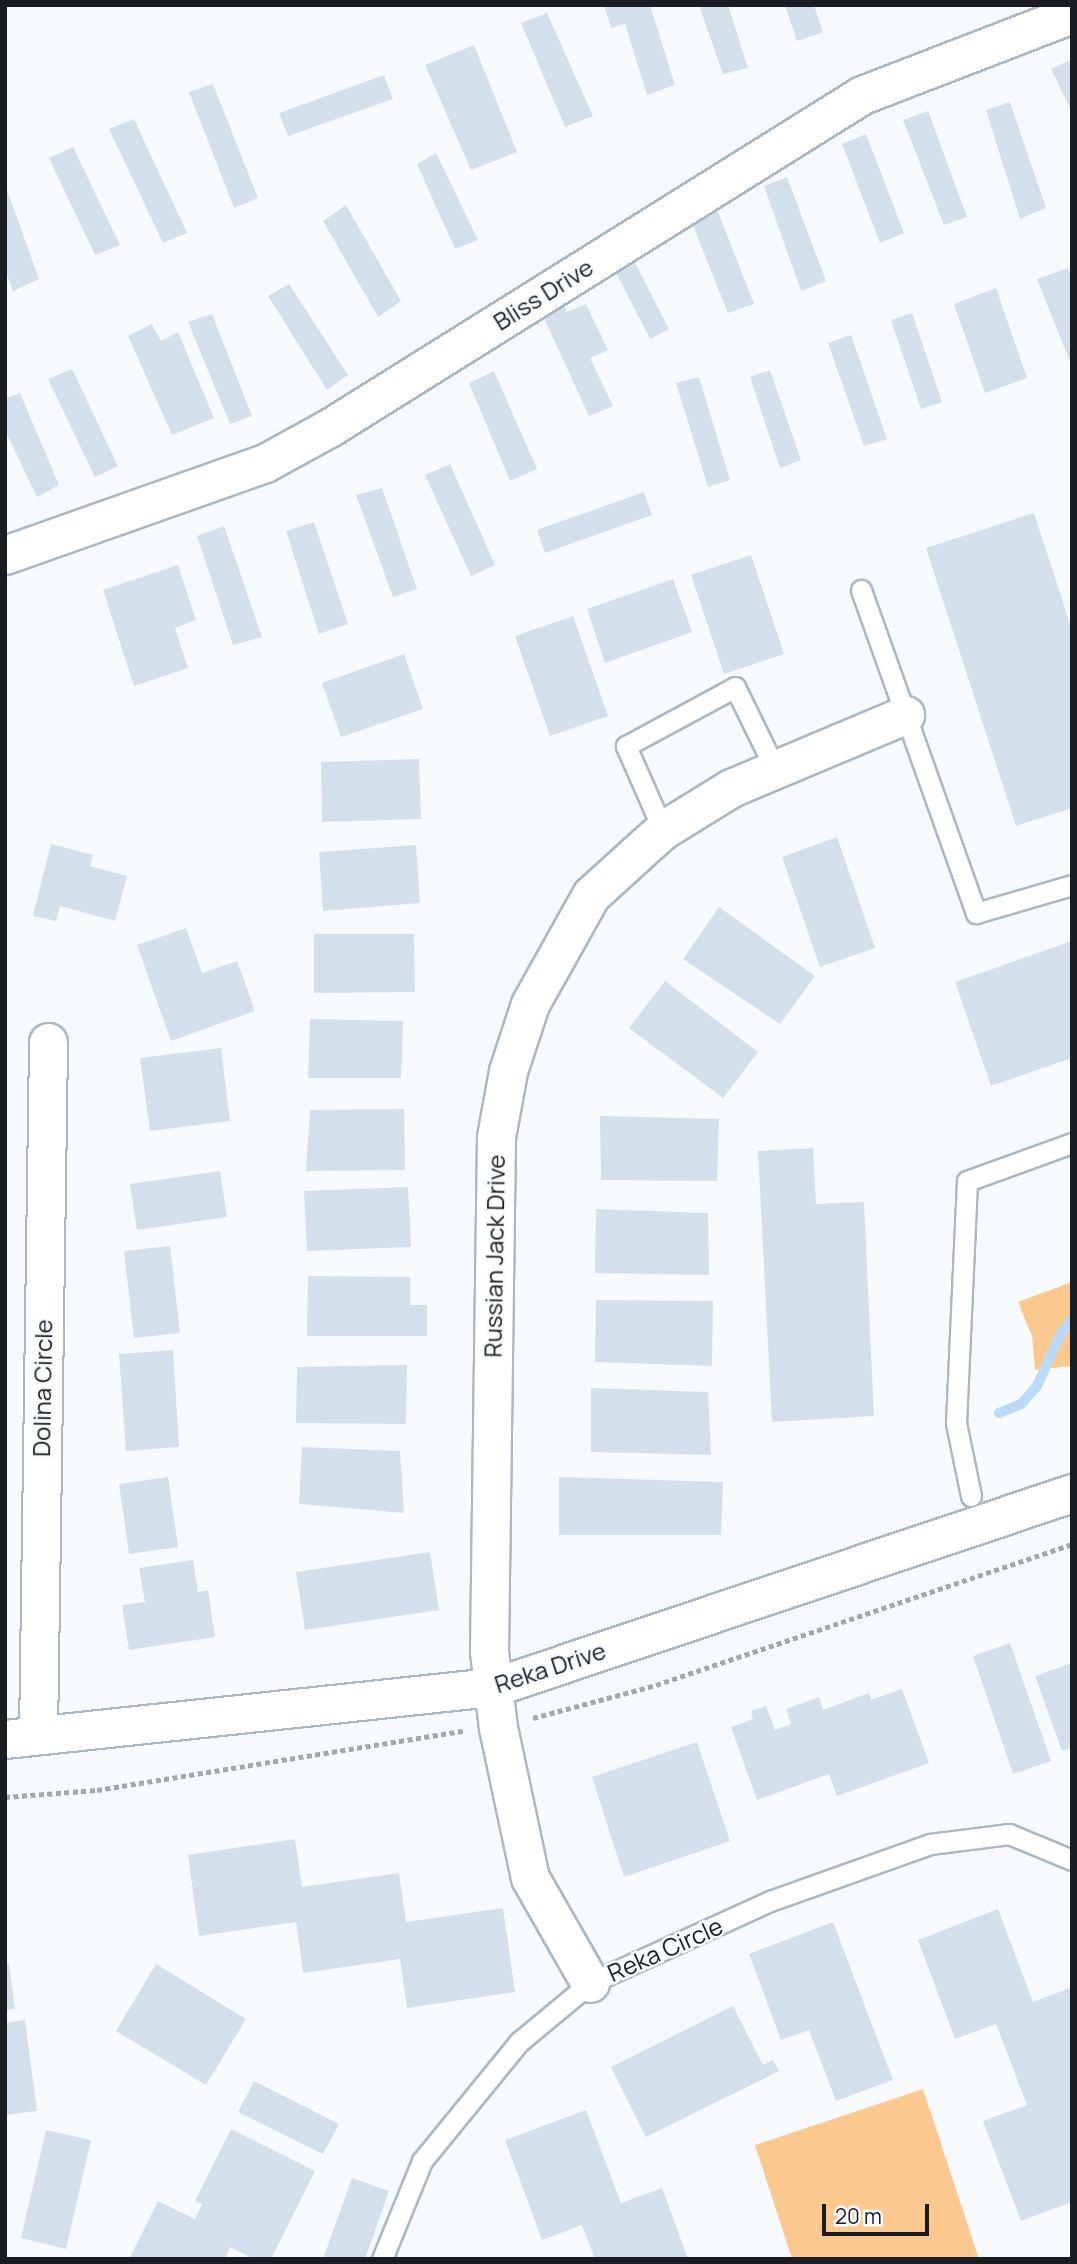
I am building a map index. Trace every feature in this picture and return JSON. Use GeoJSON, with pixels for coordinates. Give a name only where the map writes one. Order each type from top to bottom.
{"type":"FeatureCollection","features":[{"type":"Feature","properties":{"kind":"street","name":"Bliss Drive"},"geometry":{"type":"LineString","coordinates":[[5,555],[265,463],[329,428],[862,95],[1072,14]]}},
{"type":"Feature","properties":{"kind":"street","name":"Russian Jack Drive"},"geometry":{"type":"LineString","coordinates":[[590,1983],[530,1878],[498,1728],[489,1651],[496,1137],[508,1071],[530,1004],[591,895],[663,830],[774,767],[905,715]]}},
{"type":"Feature","properties":{"kind":"street","name":"Dolina Circle"},"geometry":{"type":"LineString","coordinates":[[21,1737],[48,1042]]}},
{"type":"Feature","properties":{"kind":"street","name":"Reka Drive"},"geometry":{"type":"LineString","coordinates":[[21,1737],[494,1688],[1072,1493]]}},
{"type":"Feature","properties":{"kind":"lane"},"geometry":{"type":"LineString","coordinates":[[861,590],[976,913],[1072,885]]}},
{"type":"Feature","properties":{"kind":"lane"},"geometry":{"type":"LineString","coordinates":[[663,830],[626,746],[735,687],[774,767]]}},
{"type":"Feature","properties":{"kind":"lane"},"geometry":{"type":"LineString","coordinates":[[971,1496],[956,1423],[967,1181],[1072,1143]]}},
{"type":"Feature","properties":{"kind":"lane","name":"Reka Circle"},"geometry":{"type":"LineString","coordinates":[[382,2259],[422,2161],[519,2042],[590,1983],[770,1901],[930,1844],[1009,1834],[1072,1860]]}},
{"type":"Feature","properties":{"kind":"shaded area"},"geometry":{"type":"Polygon","coordinates":[[[1072,1282],[1072,1366],[1035,1370],[1032,1336],[1018,1302],[1072,1282]]]}},
{"type":"Feature","properties":{"kind":"shaded area"},"geometry":{"type":"Polygon","coordinates":[[[923,2089],[979,2259],[792,2259],[755,2145],[923,2089]]]}},
{"type":"Feature","properties":{"kind":"building"},"geometry":{"type":"Polygon","coordinates":[[[604,5],[650,5],[675,85],[647,95],[625,24],[611,28],[604,5]]]}},
{"type":"Feature","properties":{"kind":"building"},"geometry":{"type":"Polygon","coordinates":[[[699,5],[728,5],[748,68],[723,74],[699,5]]]}},
{"type":"Feature","properties":{"kind":"building"},"geometry":{"type":"Polygon","coordinates":[[[785,5],[814,5],[823,32],[797,41],[785,5]]]}},
{"type":"Feature","properties":{"kind":"building"},"geometry":{"type":"Polygon","coordinates":[[[547,13],[593,116],[565,127],[521,23],[547,13]]]}},
{"type":"Feature","properties":{"kind":"building"},"geometry":{"type":"Polygon","coordinates":[[[474,45],[517,152],[471,170],[425,65],[474,45]]]}},
{"type":"Feature","properties":{"kind":"building"},"geometry":{"type":"Polygon","coordinates":[[[1072,59],[1072,112],[1051,69],[1072,59]]]}},
{"type":"Feature","properties":{"kind":"building"},"geometry":{"type":"Polygon","coordinates":[[[384,75],[393,99],[288,136],[279,113],[384,75]]]}},
{"type":"Feature","properties":{"kind":"building"},"geometry":{"type":"Polygon","coordinates":[[[213,84],[258,198],[234,208],[189,92],[213,84]]]}},
{"type":"Feature","properties":{"kind":"building"},"geometry":{"type":"Polygon","coordinates":[[[1010,102],[1046,208],[1020,219],[986,110],[1010,102]]]}},
{"type":"Feature","properties":{"kind":"building"},"geometry":{"type":"Polygon","coordinates":[[[928,111],[967,217],[944,225],[903,120],[928,111]]]}},
{"type":"Feature","properties":{"kind":"building"},"geometry":{"type":"Polygon","coordinates":[[[134,119],[187,233],[163,243],[109,129],[134,119]]]}},
{"type":"Feature","properties":{"kind":"building"},"geometry":{"type":"Polygon","coordinates":[[[866,134],[904,233],[880,243],[842,144],[866,134]]]}},
{"type":"Feature","properties":{"kind":"building"},"geometry":{"type":"Polygon","coordinates":[[[73,147],[120,245],[95,255],[49,158],[73,147]]]}},
{"type":"Feature","properties":{"kind":"building"},"geometry":{"type":"Polygon","coordinates":[[[436,153],[478,240],[455,249],[417,164],[436,153]]]}},
{"type":"Feature","properties":{"kind":"building"},"geometry":{"type":"Polygon","coordinates":[[[787,177],[826,281],[801,291],[764,186],[787,177]]]}},
{"type":"Feature","properties":{"kind":"building"},"geometry":{"type":"Polygon","coordinates":[[[6,187],[39,279],[13,291],[5,270],[6,187]]]}},
{"type":"Feature","properties":{"kind":"building"},"geometry":{"type":"Polygon","coordinates":[[[715,204],[754,304],[728,313],[688,213],[715,204]]]}},
{"type":"Feature","properties":{"kind":"building"},"geometry":{"type":"Polygon","coordinates":[[[346,205],[401,301],[378,317],[323,221],[346,205]]]}},
{"type":"Feature","properties":{"kind":"building"},"geometry":{"type":"Polygon","coordinates":[[[627,247],[669,329],[650,339],[608,257],[627,247]]]}},
{"type":"Feature","properties":{"kind":"building"},"geometry":{"type":"Polygon","coordinates":[[[1068,268],[1072,277],[1072,367],[1037,279],[1068,268]]]}},
{"type":"Feature","properties":{"kind":"building"},"geometry":{"type":"Polygon","coordinates":[[[289,284],[348,375],[327,390],[268,296],[289,284]]]}},
{"type":"Feature","properties":{"kind":"building"},"geometry":{"type":"Polygon","coordinates":[[[996,288],[1027,378],[985,393],[954,304],[996,288]]]}},
{"type":"Feature","properties":{"kind":"building"},"geometry":{"type":"Polygon","coordinates":[[[586,304],[608,350],[590,358],[613,406],[589,416],[542,314],[564,305],[567,312],[586,304]]]}},
{"type":"Feature","properties":{"kind":"building"},"geometry":{"type":"Polygon","coordinates":[[[912,313],[942,402],[921,409],[891,320],[912,313]]]}},
{"type":"Feature","properties":{"kind":"building"},"geometry":{"type":"Polygon","coordinates":[[[212,314],[252,416],[230,424],[188,322],[212,314]]]}},
{"type":"Feature","properties":{"kind":"building"},"geometry":{"type":"Polygon","coordinates":[[[152,324],[161,341],[178,332],[214,418],[172,435],[128,336],[152,324]]]}},
{"type":"Feature","properties":{"kind":"building"},"geometry":{"type":"Polygon","coordinates":[[[851,335],[887,439],[864,446],[828,343],[851,335]]]}},
{"type":"Feature","properties":{"kind":"building"},"geometry":{"type":"Polygon","coordinates":[[[72,369],[118,466],[95,477],[48,379],[72,369]]]}},
{"type":"Feature","properties":{"kind":"building"},"geometry":{"type":"Polygon","coordinates":[[[770,370],[801,460],[780,468],[750,377],[770,370]]]}},
{"type":"Feature","properties":{"kind":"building"},"geometry":{"type":"Polygon","coordinates":[[[494,371],[537,469],[510,481],[469,383],[494,371]]]}},
{"type":"Feature","properties":{"kind":"building"},"geometry":{"type":"Polygon","coordinates":[[[699,377],[730,480],[708,487],[676,383],[699,377]]]}},
{"type":"Feature","properties":{"kind":"building"},"geometry":{"type":"Polygon","coordinates":[[[20,393],[59,485],[37,497],[5,430],[5,399],[20,393]]]}},
{"type":"Feature","properties":{"kind":"building"},"geometry":{"type":"Polygon","coordinates":[[[450,464],[495,565],[471,576],[425,475],[450,464]]]}},
{"type":"Feature","properties":{"kind":"building"},"geometry":{"type":"Polygon","coordinates":[[[382,488],[417,589],[393,597],[356,495],[382,488]]]}},
{"type":"Feature","properties":{"kind":"building"},"geometry":{"type":"Polygon","coordinates":[[[644,492],[652,515],[545,553],[537,530],[644,492]]]}},
{"type":"Feature","properties":{"kind":"building"},"geometry":{"type":"Polygon","coordinates":[[[1034,513],[1072,630],[1072,808],[1016,826],[926,548],[1034,513]]]}},
{"type":"Feature","properties":{"kind":"building"},"geometry":{"type":"Polygon","coordinates":[[[314,522],[348,624],[319,634],[286,531],[314,522]]]}},
{"type":"Feature","properties":{"kind":"building"},"geometry":{"type":"Polygon","coordinates":[[[224,526],[262,637],[233,645],[197,536],[224,526]]]}},
{"type":"Feature","properties":{"kind":"building"},"geometry":{"type":"Polygon","coordinates":[[[751,555],[784,654],[724,674],[691,575],[751,555]]]}},
{"type":"Feature","properties":{"kind":"building"},"geometry":{"type":"Polygon","coordinates":[[[178,565],[196,620],[175,628],[188,668],[134,686],[103,590],[178,565]]]}},
{"type":"Feature","properties":{"kind":"building"},"geometry":{"type":"Polygon","coordinates":[[[673,579],[692,632],[605,663],[587,609],[673,579]]]}},
{"type":"Feature","properties":{"kind":"building"},"geometry":{"type":"Polygon","coordinates":[[[573,616],[608,716],[550,736],[515,636],[573,616]]]}},
{"type":"Feature","properties":{"kind":"building"},"geometry":{"type":"Polygon","coordinates":[[[404,654],[423,709],[341,737],[322,683],[404,654]]]}},
{"type":"Feature","properties":{"kind":"building"},"geometry":{"type":"Polygon","coordinates":[[[419,759],[421,819],[322,822],[321,762],[419,759]]]}},
{"type":"Feature","properties":{"kind":"building"},"geometry":{"type":"Polygon","coordinates":[[[837,837],[875,948],[820,967],[782,857],[837,837]]]}},
{"type":"Feature","properties":{"kind":"building"},"geometry":{"type":"Polygon","coordinates":[[[51,844],[93,855],[90,866],[127,876],[115,921],[60,906],[56,921],[33,916],[51,844]]]}},
{"type":"Feature","properties":{"kind":"building"},"geometry":{"type":"Polygon","coordinates":[[[416,845],[420,903],[323,911],[319,852],[416,845]]]}},
{"type":"Feature","properties":{"kind":"building"},"geometry":{"type":"Polygon","coordinates":[[[719,907],[815,976],[780,1024],[683,959],[719,907]]]}},
{"type":"Feature","properties":{"kind":"building"},"geometry":{"type":"Polygon","coordinates":[[[186,928],[202,973],[237,961],[255,1011],[171,1041],[137,945],[186,928]]]}},
{"type":"Feature","properties":{"kind":"building"},"geometry":{"type":"Polygon","coordinates":[[[314,934],[414,934],[415,992],[314,993],[314,934]]]}},
{"type":"Feature","properties":{"kind":"building"},"geometry":{"type":"Polygon","coordinates":[[[1072,941],[1072,1058],[991,1086],[955,982],[1072,941]]]}},
{"type":"Feature","properties":{"kind":"building"},"geometry":{"type":"Polygon","coordinates":[[[665,981],[758,1052],[723,1098],[629,1028],[665,981]]]}},
{"type":"Feature","properties":{"kind":"building"},"geometry":{"type":"Polygon","coordinates":[[[310,1019],[403,1021],[401,1078],[308,1078],[310,1019]]]}},
{"type":"Feature","properties":{"kind":"building"},"geometry":{"type":"Polygon","coordinates":[[[221,1048],[230,1121],[150,1131],[140,1058],[221,1048]]]}},
{"type":"Feature","properties":{"kind":"building"},"geometry":{"type":"Polygon","coordinates":[[[404,1109],[405,1170],[306,1171],[310,1110],[404,1109]]]}},
{"type":"Feature","properties":{"kind":"building"},"geometry":{"type":"Polygon","coordinates":[[[600,1116],[719,1119],[717,1181],[601,1180],[600,1116]]]}},
{"type":"Feature","properties":{"kind":"building"},"geometry":{"type":"Polygon","coordinates":[[[813,1148],[816,1204],[864,1202],[874,1416],[772,1422],[758,1151],[813,1148]]]}},
{"type":"Feature","properties":{"kind":"building"},"geometry":{"type":"Polygon","coordinates":[[[220,1171],[227,1217],[137,1230],[130,1184],[220,1171]]]}},
{"type":"Feature","properties":{"kind":"building"},"geometry":{"type":"Polygon","coordinates":[[[408,1187],[411,1247],[307,1251],[304,1191],[408,1187]]]}},
{"type":"Feature","properties":{"kind":"building"},"geometry":{"type":"Polygon","coordinates":[[[596,1209],[708,1213],[709,1275],[595,1273],[596,1209]]]}},
{"type":"Feature","properties":{"kind":"building"},"geometry":{"type":"Polygon","coordinates":[[[170,1246],[180,1333],[134,1338],[124,1251],[170,1246]]]}},
{"type":"Feature","properties":{"kind":"building"},"geometry":{"type":"Polygon","coordinates":[[[308,1276],[410,1277],[410,1305],[427,1305],[427,1336],[307,1336],[308,1276]]]}},
{"type":"Feature","properties":{"kind":"building"},"geometry":{"type":"Polygon","coordinates":[[[596,1300],[713,1301],[712,1366],[595,1362],[596,1300]]]}},
{"type":"Feature","properties":{"kind":"building"},"geometry":{"type":"Polygon","coordinates":[[[173,1350],[179,1447],[126,1451],[119,1354],[173,1350]]]}},
{"type":"Feature","properties":{"kind":"building"},"geometry":{"type":"Polygon","coordinates":[[[407,1365],[406,1424],[296,1423],[297,1367],[407,1365]]]}},
{"type":"Feature","properties":{"kind":"building"},"geometry":{"type":"Polygon","coordinates":[[[591,1388],[708,1392],[711,1455],[591,1452],[591,1388]]]}},
{"type":"Feature","properties":{"kind":"building"},"geometry":{"type":"Polygon","coordinates":[[[302,1447],[400,1451],[404,1513],[299,1504],[302,1447]]]}},
{"type":"Feature","properties":{"kind":"building"},"geometry":{"type":"Polygon","coordinates":[[[168,1477],[178,1547],[129,1554],[119,1484],[168,1477]]]}},
{"type":"Feature","properties":{"kind":"building"},"geometry":{"type":"Polygon","coordinates":[[[559,1477],[723,1482],[721,1535],[559,1535],[559,1477]]]}},
{"type":"Feature","properties":{"kind":"building"},"geometry":{"type":"Polygon","coordinates":[[[430,1552],[439,1610],[305,1630],[296,1572],[430,1552]]]}},
{"type":"Feature","properties":{"kind":"building"},"geometry":{"type":"Polygon","coordinates":[[[193,1560],[198,1592],[208,1590],[215,1637],[129,1650],[122,1605],[145,1602],[139,1568],[193,1560]]]}},
{"type":"Feature","properties":{"kind":"building"},"geometry":{"type":"Polygon","coordinates":[[[1010,1643],[1051,1761],[1013,1774],[973,1656],[1010,1643]]]}},
{"type":"Feature","properties":{"kind":"building"},"geometry":{"type":"Polygon","coordinates":[[[1072,1663],[1072,1748],[1062,1751],[1035,1676],[1072,1663]]]}},
{"type":"Feature","properties":{"kind":"building"},"geometry":{"type":"Polygon","coordinates":[[[902,1689],[929,1763],[837,1796],[829,1774],[757,1800],[731,1727],[753,1719],[751,1711],[766,1706],[775,1730],[791,1724],[786,1709],[819,1697],[823,1710],[869,1693],[871,1700],[902,1689]]]}},
{"type":"Feature","properties":{"kind":"building"},"geometry":{"type":"Polygon","coordinates":[[[697,1742],[730,1841],[624,1877],[592,1777],[697,1742]]]}},
{"type":"Feature","properties":{"kind":"building"},"geometry":{"type":"Polygon","coordinates":[[[295,1839],[302,1887],[399,1873],[406,1922],[503,1908],[515,1992],[407,2008],[400,1959],[303,1973],[296,1922],[199,1936],[188,1855],[295,1839]]]}},
{"type":"Feature","properties":{"kind":"building"},"geometry":{"type":"Polygon","coordinates":[[[998,1909],[1033,2002],[1072,1987],[1072,2202],[1021,2221],[983,2121],[1027,2105],[996,2024],[955,2039],[918,1940],[998,1909]]]}},
{"type":"Feature","properties":{"kind":"building"},"geometry":{"type":"Polygon","coordinates":[[[833,1922],[893,2080],[836,2101],[809,2030],[781,2040],[749,1954],[833,1922]]]}},
{"type":"Feature","properties":{"kind":"building"},"geometry":{"type":"Polygon","coordinates":[[[5,1964],[9,1964],[15,2009],[5,2010],[5,1964]]]}},
{"type":"Feature","properties":{"kind":"building"},"geometry":{"type":"Polygon","coordinates":[[[156,1964],[246,2019],[206,2085],[116,2031],[156,1964]]]}},
{"type":"Feature","properties":{"kind":"building"},"geometry":{"type":"Polygon","coordinates":[[[733,2006],[763,2065],[773,2060],[779,2071],[646,2137],[611,2067],[733,2006]]]}},
{"type":"Feature","properties":{"kind":"building"},"geometry":{"type":"Polygon","coordinates":[[[25,2020],[37,2111],[5,2115],[5,2023],[25,2020]]]}},
{"type":"Feature","properties":{"kind":"building"},"geometry":{"type":"Polygon","coordinates":[[[254,2081],[339,2124],[323,2154],[238,2112],[254,2081]]]}},
{"type":"Feature","properties":{"kind":"building"},"geometry":{"type":"Polygon","coordinates":[[[586,2110],[621,2203],[662,2188],[688,2259],[595,2259],[582,2225],[542,2240],[505,2140],[586,2110]]]}},
{"type":"Feature","properties":{"kind":"building"},"geometry":{"type":"Polygon","coordinates":[[[231,2129],[315,2171],[271,2259],[254,2259],[230,2247],[225,2259],[129,2259],[158,2201],[195,2219],[202,2204],[195,2201],[231,2129]]]}},
{"type":"Feature","properties":{"kind":"building"},"geometry":{"type":"Polygon","coordinates":[[[46,2130],[91,2140],[66,2249],[21,2238],[46,2130]]]}},
{"type":"Feature","properties":{"kind":"building"},"geometry":{"type":"Polygon","coordinates":[[[352,2178],[389,2191],[365,2259],[323,2259],[352,2178]]]}},
{"type":"Feature","properties":{"kind":"waterway"},"geometry":{"type":"LineString","coordinates":[[999,1413],[1021,1404],[1037,1386],[1061,1333],[1072,1320]]}}]}
